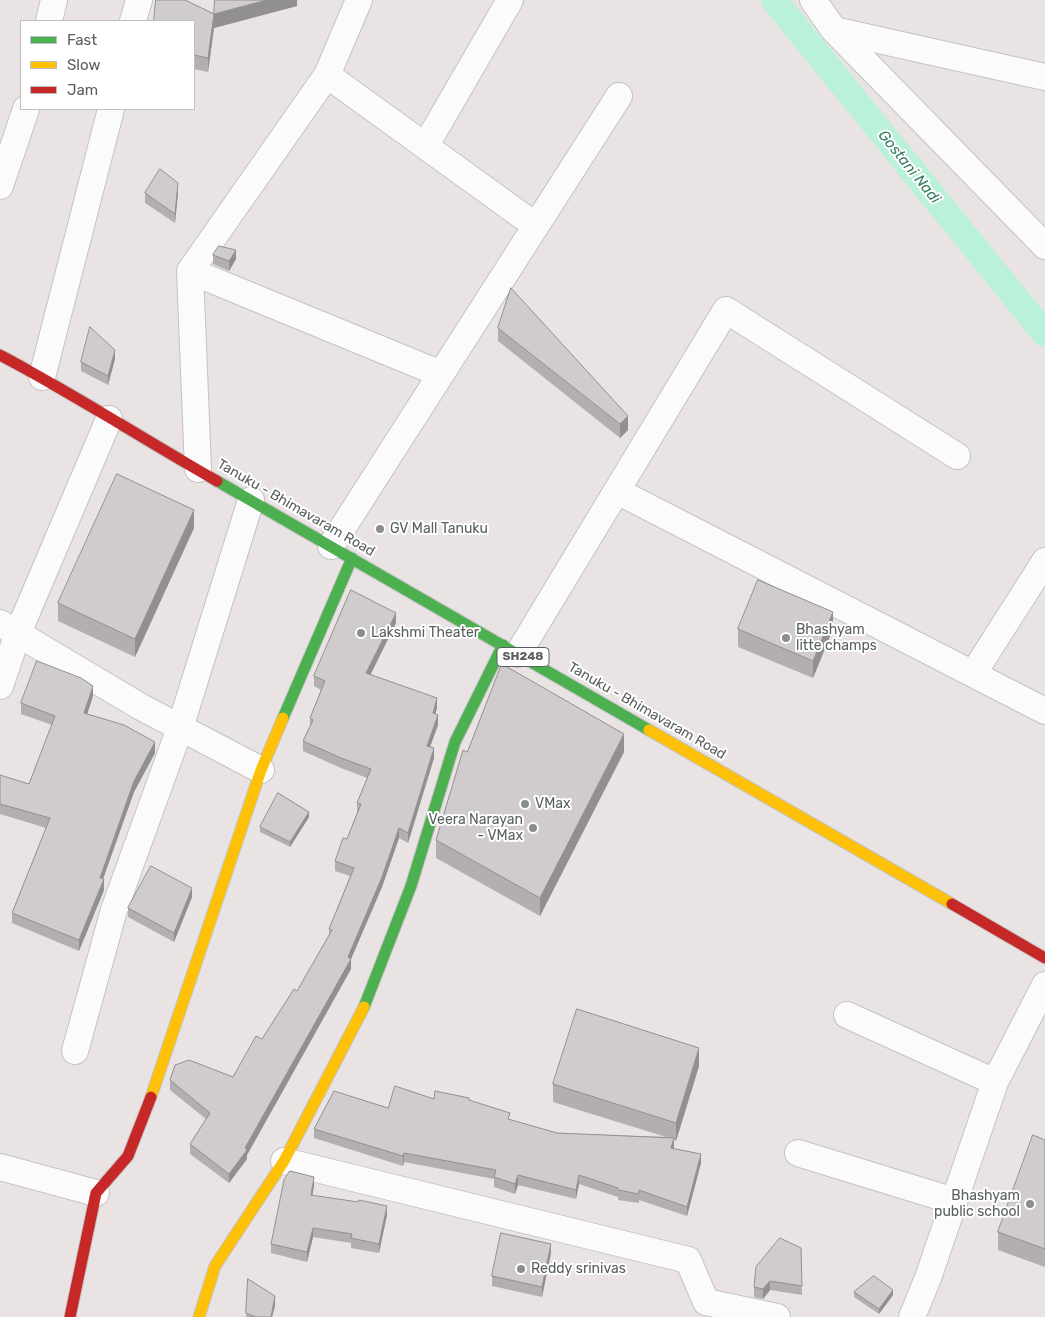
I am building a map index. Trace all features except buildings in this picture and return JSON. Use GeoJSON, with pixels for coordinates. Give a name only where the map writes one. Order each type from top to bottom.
{"type":"FeatureCollection","features":[{"type":"Feature","properties":{"kind":"street"},"geometry":{"type":"LineString","coordinates":[[49,20],[54,0]]}},
{"type":"Feature","properties":{"kind":"street"},"geometry":{"type":"LineString","coordinates":[[134,20],[139,0]]}},
{"type":"Feature","properties":{"kind":"street"},"geometry":{"type":"LineString","coordinates":[[198,469],[190,271],[327,76],[359,0]]}},
{"type":"Feature","properties":{"kind":"street"},"geometry":{"type":"LineString","coordinates":[[426,146],[510,0]]}},
{"type":"Feature","properties":{"kind":"street"},"geometry":{"type":"LineString","coordinates":[[813,0],[834,30],[1043,242]]}},
{"type":"Feature","properties":{"kind":"street"},"geometry":{"type":"LineString","coordinates":[[834,30],[1045,77]]}},
{"type":"Feature","properties":{"kind":"street"},"geometry":{"type":"LineString","coordinates":[[327,76],[536,226]]}},
{"type":"Feature","properties":{"kind":"street"},"geometry":{"type":"LineString","coordinates":[[70,1317],[96,1193],[128,1156],[157,1080],[260,770],[342,552],[441,374],[619,96]]}},
{"type":"Feature","properties":{"kind":"street"},"geometry":{"type":"LineString","coordinates":[[0,186],[26,110]]}},
{"type":"Feature","properties":{"kind":"street"},"geometry":{"type":"LineString","coordinates":[[42,376],[111,110]]}},
{"type":"Feature","properties":{"kind":"street"},"geometry":{"type":"LineString","coordinates":[[190,271],[441,374]]}},
{"type":"Feature","properties":{"kind":"street"},"geometry":{"type":"LineString","coordinates":[[199,1317],[215,1266],[284,1161],[360,1016],[410,886],[455,742],[510,650],[617,491],[726,310],[958,456]]}},
{"type":"Feature","properties":{"kind":"street","name":"Tanuku - Bhimavaram Road"},"geometry":{"type":"LineString","coordinates":[[0,355],[42,376],[109,419],[1045,958]]}},
{"type":"Feature","properties":{"kind":"street"},"geometry":{"type":"LineString","coordinates":[[0,686],[9,628],[109,419]]}},
{"type":"Feature","properties":{"kind":"street"},"geometry":{"type":"LineString","coordinates":[[617,491],[1045,711]]}},
{"type":"Feature","properties":{"kind":"street"},"geometry":{"type":"LineString","coordinates":[[75,1051],[114,910],[180,728],[251,500]]}},
{"type":"Feature","properties":{"kind":"street"},"geometry":{"type":"LineString","coordinates":[[973,674],[1045,561]]}},
{"type":"Feature","properties":{"kind":"street"},"geometry":{"type":"LineString","coordinates":[[9,628],[140,707],[260,770]]}},
{"type":"Feature","properties":{"kind":"street"},"geometry":{"type":"LineString","coordinates":[[912,1317],[995,1082],[1045,985]]}},
{"type":"Feature","properties":{"kind":"street"},"geometry":{"type":"LineString","coordinates":[[847,1016],[995,1082]]}},
{"type":"Feature","properties":{"kind":"street"},"geometry":{"type":"LineString","coordinates":[[798,1153],[954,1201]]}},
{"type":"Feature","properties":{"kind":"street"},"geometry":{"type":"LineString","coordinates":[[284,1161],[688,1260],[706,1302],[777,1317]]}},
{"type":"Feature","properties":{"kind":"street"},"geometry":{"type":"LineString","coordinates":[[0,1166],[96,1193]]}},
{"type":"Feature","properties":{"kind":"waterway","name":"Gostani Nadi"},"geometry":{"type":"LineString","coordinates":[[774,0],[1045,334]]}},
{"type":"Feature","properties":{"kind":"traffic: fast"},"geometry":{"type":"LineString","coordinates":[[217,481],[649,730]]}},
{"type":"Feature","properties":{"kind":"traffic: fast"},"geometry":{"type":"LineString","coordinates":[[283,718],[352,558]]}},
{"type":"Feature","properties":{"kind":"traffic: fast"},"geometry":{"type":"LineString","coordinates":[[364,1007],[411,886],[455,742],[503,645]]}},
{"type":"Feature","properties":{"kind":"traffic: slow"},"geometry":{"type":"LineString","coordinates":[[151,1097],[261,770],[283,718]]}},
{"type":"Feature","properties":{"kind":"traffic: slow"},"geometry":{"type":"LineString","coordinates":[[649,730],[952,904]]}},
{"type":"Feature","properties":{"kind":"traffic: slow"},"geometry":{"type":"LineString","coordinates":[[199,1317],[215,1266],[284,1161],[364,1007]]}},
{"type":"Feature","properties":{"kind":"traffic: jam"},"geometry":{"type":"LineString","coordinates":[[0,355],[55,385],[217,481]]}},
{"type":"Feature","properties":{"kind":"traffic: jam"},"geometry":{"type":"LineString","coordinates":[[952,904],[1045,958]]}},
{"type":"Feature","properties":{"kind":"traffic: jam"},"geometry":{"type":"LineString","coordinates":[[70,1317],[96,1193],[128,1156],[151,1097]]}},
{"type":"Feature","properties":{"kind":"place","name":"GV Mall Tanuku"},"geometry":{"type":"Point","coordinates":[380,529]}},
{"type":"Feature","properties":{"kind":"place","name":"Lakshmi Theater"},"geometry":{"type":"Point","coordinates":[361,633]}},
{"type":"Feature","properties":{"kind":"place","name":"Bhashyam litte champs"},"geometry":{"type":"Point","coordinates":[786,638]}},
{"type":"Feature","properties":{"kind":"place","name":"VMax"},"geometry":{"type":"Point","coordinates":[525,804]}},
{"type":"Feature","properties":{"kind":"place","name":"Veera Narayan - VMax"},"geometry":{"type":"Point","coordinates":[533,828]}},
{"type":"Feature","properties":{"kind":"place","name":"Bhashyam public school"},"geometry":{"type":"Point","coordinates":[1030,1204]}},
{"type":"Feature","properties":{"kind":"place","name":"Reddy srinivas"},"geometry":{"type":"Point","coordinates":[521,1269]}}]}
